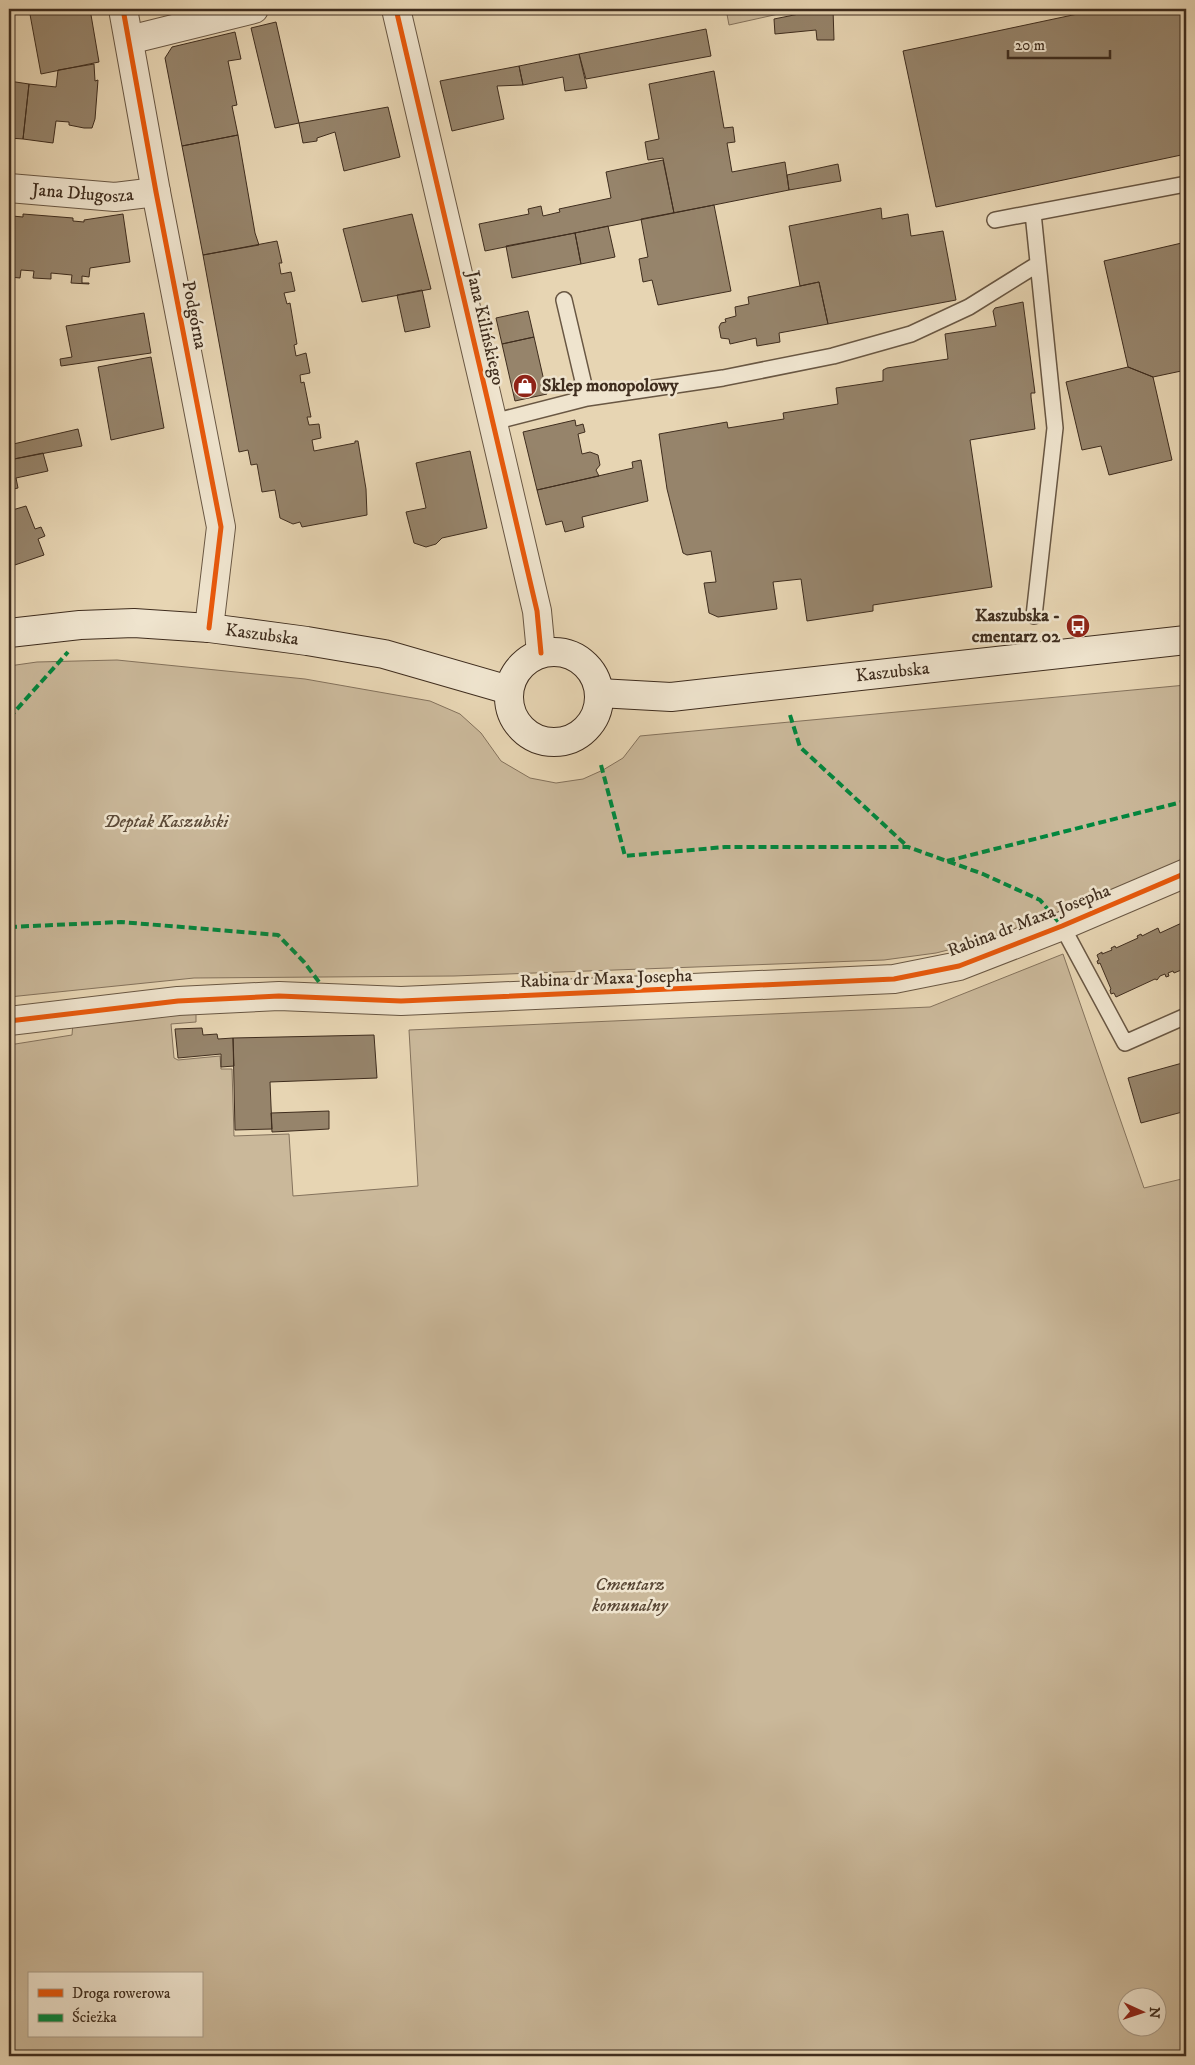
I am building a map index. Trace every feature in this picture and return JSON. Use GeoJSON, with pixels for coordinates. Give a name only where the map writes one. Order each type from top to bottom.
{"type":"FeatureCollection","features":[{"type":"Feature","properties":{"kind":"street","name":"Podgórna"},"geometry":{"type":"LineString","coordinates":[[123,9],[220,528],[209,628]]}},
{"type":"Feature","properties":{"kind":"street"},"geometry":{"type":"LineString","coordinates":[[129,40],[254,9]]}},
{"type":"Feature","properties":{"kind":"street","name":"Jana Kilińskiego"},"geometry":{"type":"LineString","coordinates":[[396,9],[537,612],[541,653]]}},
{"type":"Feature","properties":{"kind":"street","name":"Jana Długosza"},"geometry":{"type":"LineString","coordinates":[[9,188],[115,197],[156,192]]}},
{"type":"Feature","properties":{"kind":"street","name":"Kaszubska"},"geometry":{"type":"LineString","coordinates":[[9,633],[80,624],[134,623],[209,628],[307,641],[384,654],[509,690]]}},
{"type":"Feature","properties":{"kind":"street","name":"Kaszubska"},"geometry":{"type":"LineString","coordinates":[[599,693],[671,696],[1186,640]]}},
{"type":"Feature","properties":{"kind":"street"},"geometry":{"type":"LineString","coordinates":[[561,652],[580,659],[593,674],[599,693],[597,712],[587,728],[572,739],[552,742],[534,738],[519,726],[510,709],[509,690],[515,674],[526,661],[541,653],[561,652]]}},
{"type":"Feature","properties":{"kind":"street","name":"Rabina dr Maxa Josepha"},"geometry":{"type":"LineString","coordinates":[[9,1022],[178,1001],[279,996],[401,1002],[894,979],[959,966],[1062,926],[1186,873]]}},
{"type":"Feature","properties":{"kind":"lane"},"geometry":{"type":"LineString","coordinates":[[995,220],[1186,184]]}},
{"type":"Feature","properties":{"kind":"lane"},"geometry":{"type":"LineString","coordinates":[[1034,213],[1055,428],[1034,616]]}},
{"type":"Feature","properties":{"kind":"lane"},"geometry":{"type":"LineString","coordinates":[[492,422],[586,398],[723,378],[833,356],[911,334],[970,307],[1038,264]]}},
{"type":"Feature","properties":{"kind":"lane"},"geometry":{"type":"LineString","coordinates":[[564,300],[586,398]]}},
{"type":"Feature","properties":{"kind":"lane"},"geometry":{"type":"LineString","coordinates":[[1062,926],[1125,1043],[1186,1016]]}},
{"type":"Feature","properties":{"kind":"green space"},"geometry":{"type":"Polygon","coordinates":[[[726,9],[792,9],[792,11],[729,25],[726,9]]]}},
{"type":"Feature","properties":{"kind":"green space","name":"Deptak Kaszubski"},"geometry":{"type":"Polygon","coordinates":[[[117,660],[305,679],[430,701],[460,714],[481,733],[501,761],[530,778],[556,783],[583,779],[603,770],[623,758],[640,736],[1186,685],[1186,862],[1016,933],[936,953],[884,960],[454,976],[194,978],[9,997],[9,666],[37,662],[117,660]]]}},
{"type":"Feature","properties":{"kind":"green space","name":"Cmentarz komunalny"},"geometry":{"type":"Polygon","coordinates":[[[1063,954],[1144,1188],[1186,1178],[1186,2056],[9,2056],[9,1045],[72,1035],[73,1022],[196,1008],[196,1022],[171,1024],[174,1058],[178,1060],[220,1056],[221,1069],[232,1069],[234,1136],[289,1134],[293,1196],[418,1186],[409,1030],[930,1007],[1063,954]]]}},
{"type":"Feature","properties":{"kind":"building"},"geometry":{"type":"Polygon","coordinates":[[[29,9],[90,9],[99,62],[41,74],[29,9]]]}},
{"type":"Feature","properties":{"kind":"building"},"geometry":{"type":"Polygon","coordinates":[[[824,9],[833,9],[834,40],[817,40],[816,30],[775,34],[774,19],[824,9]]]}},
{"type":"Feature","properties":{"kind":"building"},"geometry":{"type":"Polygon","coordinates":[[[1101,9],[1186,9],[1186,154],[936,207],[903,51],[1101,9]]]}},
{"type":"Feature","properties":{"kind":"building"},"geometry":{"type":"Polygon","coordinates":[[[276,22],[299,123],[275,128],[251,28],[276,22]]]}},
{"type":"Feature","properties":{"kind":"building"},"geometry":{"type":"Polygon","coordinates":[[[706,29],[711,56],[586,79],[579,54],[706,29]]]}},
{"type":"Feature","properties":{"kind":"building"},"geometry":{"type":"Polygon","coordinates":[[[235,32],[241,59],[228,61],[237,105],[232,106],[238,135],[182,146],[165,58],[172,47],[235,32]]]}},
{"type":"Feature","properties":{"kind":"building"},"geometry":{"type":"Polygon","coordinates":[[[579,54],[587,88],[565,91],[563,77],[523,85],[519,66],[579,54]]]}},
{"type":"Feature","properties":{"kind":"building"},"geometry":{"type":"Polygon","coordinates":[[[94,64],[95,81],[98,80],[95,119],[92,128],[84,128],[69,125],[69,122],[56,121],[53,143],[23,139],[29,84],[56,87],[58,70],[94,64]]]}},
{"type":"Feature","properties":{"kind":"building"},"geometry":{"type":"Polygon","coordinates":[[[519,66],[523,85],[497,86],[504,119],[452,131],[440,81],[519,66]]]}},
{"type":"Feature","properties":{"kind":"building"},"geometry":{"type":"Polygon","coordinates":[[[714,71],[724,128],[733,127],[735,142],[727,143],[732,172],[785,162],[789,190],[674,213],[663,158],[648,160],[645,142],[659,139],[649,84],[714,71]]]}},
{"type":"Feature","properties":{"kind":"building"},"geometry":{"type":"Polygon","coordinates":[[[9,81],[29,84],[23,139],[9,138],[9,81]]]}},
{"type":"Feature","properties":{"kind":"building"},"geometry":{"type":"Polygon","coordinates":[[[388,107],[400,157],[344,171],[335,132],[317,138],[317,141],[303,143],[299,123],[388,107]]]}},
{"type":"Feature","properties":{"kind":"building"},"geometry":{"type":"Polygon","coordinates":[[[238,135],[255,233],[259,245],[203,255],[182,146],[238,135]]]}},
{"type":"Feature","properties":{"kind":"building"},"geometry":{"type":"Polygon","coordinates":[[[663,160],[674,213],[485,251],[479,224],[529,214],[528,209],[541,206],[543,216],[560,212],[559,209],[611,198],[606,172],[663,160]]]}},
{"type":"Feature","properties":{"kind":"building"},"geometry":{"type":"Polygon","coordinates":[[[838,164],[841,181],[789,190],[787,175],[838,164]]]}},
{"type":"Feature","properties":{"kind":"building"},"geometry":{"type":"Polygon","coordinates":[[[714,205],[731,291],[658,305],[652,280],[643,282],[639,259],[648,257],[641,219],[714,205]]]}},
{"type":"Feature","properties":{"kind":"building"},"geometry":{"type":"Polygon","coordinates":[[[881,208],[882,219],[908,214],[911,236],[943,231],[956,300],[828,324],[819,282],[800,286],[789,226],[881,208]]]}},
{"type":"Feature","properties":{"kind":"building"},"geometry":{"type":"Polygon","coordinates":[[[9,213],[12,213],[12,216],[23,217],[23,214],[73,218],[73,221],[84,222],[84,220],[123,214],[130,262],[90,268],[89,277],[82,276],[82,283],[89,284],[71,283],[72,275],[51,273],[51,279],[33,278],[34,271],[21,270],[20,278],[10,277],[9,213]]]}},
{"type":"Feature","properties":{"kind":"building"},"geometry":{"type":"Polygon","coordinates":[[[412,214],[431,289],[362,302],[343,229],[412,214]]]}},
{"type":"Feature","properties":{"kind":"building"},"geometry":{"type":"Polygon","coordinates":[[[608,226],[615,257],[581,264],[575,233],[608,226]]]}},
{"type":"Feature","properties":{"kind":"building"},"geometry":{"type":"Polygon","coordinates":[[[575,233],[581,264],[512,278],[506,246],[575,233]]]}},
{"type":"Feature","properties":{"kind":"building"},"geometry":{"type":"Polygon","coordinates":[[[277,241],[282,263],[279,263],[281,274],[291,272],[295,291],[284,293],[287,304],[290,303],[297,344],[294,345],[296,356],[306,353],[310,373],[300,375],[301,383],[304,382],[311,417],[307,417],[309,425],[319,424],[321,438],[312,440],[314,451],[358,441],[366,489],[367,515],[302,527],[300,522],[293,524],[280,518],[275,490],[262,492],[257,464],[251,465],[248,450],[239,452],[203,255],[277,241]]]}},
{"type":"Feature","properties":{"kind":"building"},"geometry":{"type":"Polygon","coordinates":[[[1186,242],[1186,370],[1153,377],[1128,367],[1104,261],[1186,242]]]}},
{"type":"Feature","properties":{"kind":"building"},"geometry":{"type":"Polygon","coordinates":[[[819,282],[828,324],[779,333],[780,342],[757,346],[756,338],[730,344],[729,339],[721,338],[719,327],[721,323],[726,322],[725,319],[736,316],[735,307],[749,304],[748,297],[819,282]]]}},
{"type":"Feature","properties":{"kind":"building"},"geometry":{"type":"Polygon","coordinates":[[[422,290],[430,327],[405,332],[397,295],[422,290]]]}},
{"type":"Feature","properties":{"kind":"building"},"geometry":{"type":"Polygon","coordinates":[[[1023,302],[1035,393],[1031,393],[1031,397],[1035,429],[970,440],[992,587],[873,605],[873,611],[807,621],[801,579],[773,582],[777,609],[718,617],[709,613],[704,583],[716,582],[711,551],[687,555],[683,553],[667,489],[659,434],[727,422],[728,428],[784,419],[783,413],[838,404],[836,388],[883,381],[883,370],[887,368],[948,359],[945,334],[996,326],[993,311],[995,308],[1023,302]]]}},
{"type":"Feature","properties":{"kind":"building"},"geometry":{"type":"Polygon","coordinates":[[[528,311],[534,337],[502,344],[496,318],[528,311]]]}},
{"type":"Feature","properties":{"kind":"building"},"geometry":{"type":"Polygon","coordinates":[[[144,313],[151,353],[61,366],[60,359],[72,357],[66,326],[144,313]]]}},
{"type":"Feature","properties":{"kind":"building"},"geometry":{"type":"Polygon","coordinates":[[[534,337],[547,394],[515,401],[502,344],[534,337]]]}},
{"type":"Feature","properties":{"kind":"building"},"geometry":{"type":"Polygon","coordinates":[[[151,357],[164,428],[111,440],[98,367],[151,357]]]}},
{"type":"Feature","properties":{"kind":"building"},"geometry":{"type":"Polygon","coordinates":[[[1128,367],[1153,377],[1172,460],[1109,475],[1101,446],[1082,450],[1066,382],[1128,367]]]}},
{"type":"Feature","properties":{"kind":"building"},"geometry":{"type":"Polygon","coordinates":[[[575,420],[576,426],[583,424],[585,432],[578,434],[582,454],[590,452],[598,455],[600,465],[596,470],[599,476],[537,490],[523,432],[575,420]]]}},
{"type":"Feature","properties":{"kind":"building"},"geometry":{"type":"Polygon","coordinates":[[[78,429],[82,446],[9,460],[9,445],[78,429]]]}},
{"type":"Feature","properties":{"kind":"building"},"geometry":{"type":"Polygon","coordinates":[[[470,451],[487,528],[442,538],[436,544],[426,547],[414,543],[406,512],[426,508],[416,463],[470,451]]]}},
{"type":"Feature","properties":{"kind":"building"},"geometry":{"type":"Polygon","coordinates":[[[43,453],[48,471],[16,478],[18,488],[9,490],[9,460],[43,453]]]}},
{"type":"Feature","properties":{"kind":"building"},"geometry":{"type":"Polygon","coordinates":[[[641,460],[648,501],[582,517],[584,527],[565,532],[562,521],[546,525],[537,490],[633,468],[632,462],[641,460]]]}},
{"type":"Feature","properties":{"kind":"building"},"geometry":{"type":"Polygon","coordinates":[[[26,506],[35,529],[41,527],[45,536],[38,539],[44,555],[9,567],[9,511],[26,506]]]}},
{"type":"Feature","properties":{"kind":"building"},"geometry":{"type":"Polygon","coordinates":[[[1186,921],[1186,968],[1174,973],[1173,971],[1168,973],[1169,976],[1166,977],[1165,974],[1160,976],[1157,980],[1155,979],[1116,997],[1114,993],[1111,994],[1111,989],[1100,963],[1098,964],[1097,955],[1138,938],[1137,936],[1141,934],[1142,936],[1158,928],[1160,933],[1186,921]]]}},
{"type":"Feature","properties":{"kind":"building"},"geometry":{"type":"Polygon","coordinates":[[[202,1028],[203,1035],[217,1034],[218,1039],[233,1038],[234,1066],[221,1067],[221,1054],[178,1058],[175,1029],[202,1028]]]}},
{"type":"Feature","properties":{"kind":"building"},"geometry":{"type":"Polygon","coordinates":[[[374,1035],[377,1078],[270,1082],[272,1129],[235,1130],[233,1038],[374,1035]]]}},
{"type":"Feature","properties":{"kind":"building"},"geometry":{"type":"Polygon","coordinates":[[[1186,1062],[1186,1111],[1141,1123],[1128,1078],[1186,1062]]]}},
{"type":"Feature","properties":{"kind":"building"},"geometry":{"type":"Polygon","coordinates":[[[329,1111],[329,1129],[272,1132],[271,1113],[329,1111]]]}},
{"type":"Feature","properties":{"kind":"marked path"},"geometry":{"type":"LineString","coordinates":[[158,11],[169,9]]}},
{"type":"Feature","properties":{"kind":"marked path"},"geometry":{"type":"LineString","coordinates":[[9,718],[68,652]]}},
{"type":"Feature","properties":{"kind":"marked path"},"geometry":{"type":"LineString","coordinates":[[790,715],[800,747],[908,847]]}},
{"type":"Feature","properties":{"kind":"marked path"},"geometry":{"type":"LineString","coordinates":[[601,765],[625,856],[725,847],[908,847],[983,874],[1040,900],[1062,926]]}},
{"type":"Feature","properties":{"kind":"marked path"},"geometry":{"type":"LineString","coordinates":[[947,861],[1186,801]]}},
{"type":"Feature","properties":{"kind":"marked path"},"geometry":{"type":"LineString","coordinates":[[9,927],[121,922],[278,935],[304,962],[319,982]]}},
{"type":"Feature","properties":{"kind":"cycle path"},"geometry":{"type":"LineString","coordinates":[[123,9],[156,192],[221,527],[209,628]]}},
{"type":"Feature","properties":{"kind":"cycle path"},"geometry":{"type":"LineString","coordinates":[[396,9],[537,611],[541,653]]}},
{"type":"Feature","properties":{"kind":"cycle path"},"geometry":{"type":"LineString","coordinates":[[9,1021],[178,1001],[279,996],[401,1001],[894,979],[959,966],[1062,926],[1186,873]]}},
{"type":"Feature","properties":{"kind":"place","name":"Sklep monopolowy"},"geometry":{"type":"Point","coordinates":[525,386]}},
{"type":"Feature","properties":{"kind":"place","name":"Kaszubska - cmentarz 02"},"geometry":{"type":"Point","coordinates":[1078,626]}}]}
